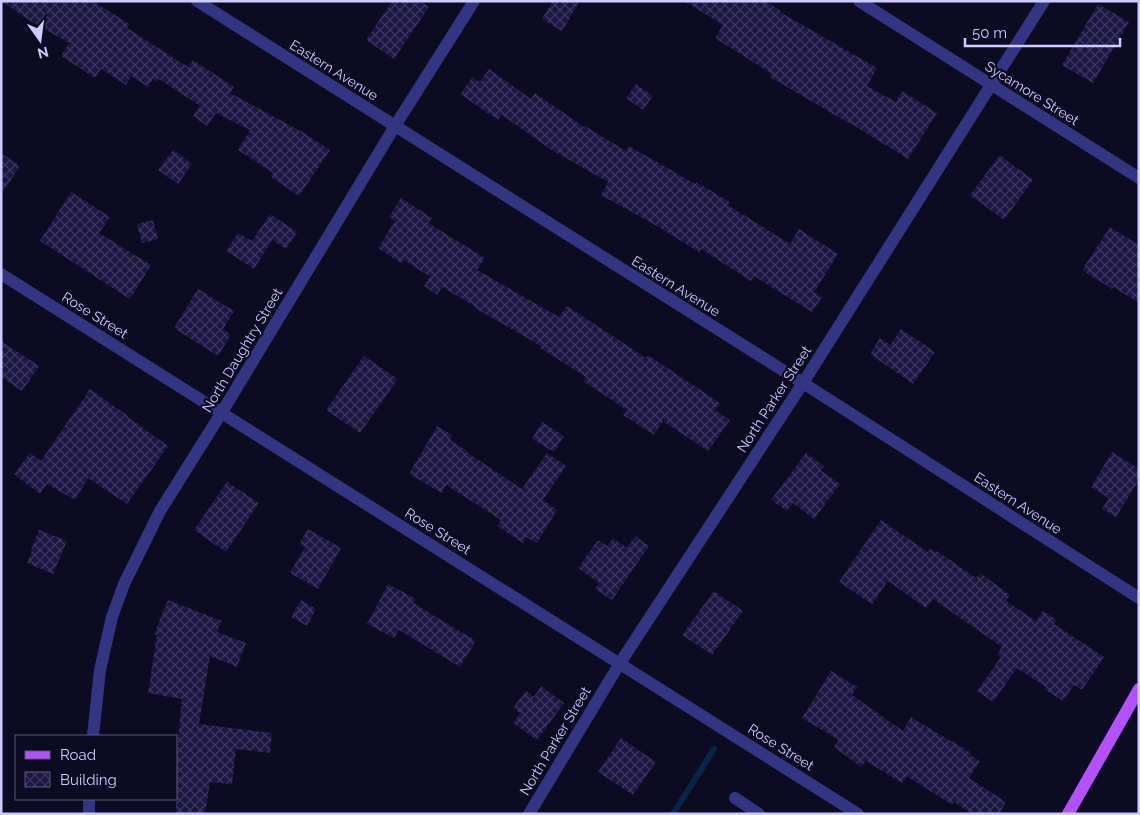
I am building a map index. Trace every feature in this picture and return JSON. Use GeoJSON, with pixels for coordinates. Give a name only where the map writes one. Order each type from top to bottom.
{"type":"FeatureCollection","features":[{"type":"Feature","properties":{"kind":"main road"},"geometry":{"type":"LineString","coordinates":[[1068,814],[1139,689]]}},
{"type":"Feature","properties":{"kind":"street","name":"Eastern Avenue"},"geometry":{"type":"LineString","coordinates":[[197,1],[1139,598]]}},
{"type":"Feature","properties":{"kind":"street","name":"North Daughtry Street"},"geometry":{"type":"LineString","coordinates":[[93,735],[100,670],[112,617],[124,584],[160,511],[395,126],[474,1]]}},
{"type":"Feature","properties":{"kind":"street","name":"Sycamore Street"},"geometry":{"type":"LineString","coordinates":[[859,1],[1139,178]]}},
{"type":"Feature","properties":{"kind":"street","name":"North Parker Street"},"geometry":{"type":"LineString","coordinates":[[529,814],[620,663],[802,383],[1044,1]]}},
{"type":"Feature","properties":{"kind":"street","name":"Rose Street"},"geometry":{"type":"LineString","coordinates":[[1,274],[858,814]]}},
{"type":"Feature","properties":{"kind":"street"},"geometry":{"type":"LineString","coordinates":[[735,798],[758,814]]}},
{"type":"Feature","properties":{"kind":"street"},"geometry":{"type":"LineString","coordinates":[[89,814],[90,800]]}},
{"type":"Feature","properties":{"kind":"building"},"geometry":{"type":"Polygon","coordinates":[[[1,1],[93,1],[129,24],[127,28],[188,67],[193,60],[234,87],[230,93],[304,133],[330,150],[299,196],[271,177],[273,173],[238,150],[250,130],[216,113],[207,126],[193,116],[200,106],[159,79],[157,82],[153,79],[148,87],[131,76],[126,85],[101,69],[95,78],[61,56],[69,43],[27,19],[1,1]]]}},
{"type":"Feature","properties":{"kind":"building"},"geometry":{"type":"Polygon","coordinates":[[[392,1],[420,1],[429,7],[394,59],[366,40],[392,1]]]}},
{"type":"Feature","properties":{"kind":"building"},"geometry":{"type":"Polygon","coordinates":[[[553,1],[580,1],[562,31],[542,19],[553,1]]]}},
{"type":"Feature","properties":{"kind":"building"},"geometry":{"type":"Polygon","coordinates":[[[684,1],[765,1],[780,12],[877,68],[867,86],[896,102],[902,91],[937,113],[908,159],[770,77],[772,74],[715,38],[723,25],[684,1]]]}},
{"type":"Feature","properties":{"kind":"building"},"geometry":{"type":"Polygon","coordinates":[[[1098,4],[1129,22],[1093,83],[1062,65],[1098,4]]]}},
{"type":"Feature","properties":{"kind":"building"},"geometry":{"type":"Polygon","coordinates":[[[489,69],[531,99],[535,93],[584,127],[626,151],[629,146],[695,184],[696,182],[730,202],[728,205],[790,244],[799,229],[838,254],[814,292],[822,297],[812,312],[754,276],[751,281],[701,249],[699,252],[601,195],[608,182],[550,149],[502,115],[498,120],[460,94],[473,77],[480,82],[489,69]]]}},
{"type":"Feature","properties":{"kind":"building"},"geometry":{"type":"Polygon","coordinates":[[[636,84],[653,96],[643,110],[626,98],[636,84]]]}},
{"type":"Feature","properties":{"kind":"building"},"geometry":{"type":"Polygon","coordinates":[[[173,150],[192,164],[178,184],[158,170],[173,150]]]}},
{"type":"Feature","properties":{"kind":"building"},"geometry":{"type":"Polygon","coordinates":[[[1,153],[20,166],[1,195],[1,153]]]}},
{"type":"Feature","properties":{"kind":"building"},"geometry":{"type":"Polygon","coordinates":[[[1000,155],[1033,180],[1004,220],[970,195],[1000,155]]]}},
{"type":"Feature","properties":{"kind":"building"},"geometry":{"type":"Polygon","coordinates":[[[71,192],[110,217],[99,233],[151,265],[130,299],[40,241],[71,192]]]}},
{"type":"Feature","properties":{"kind":"building"},"geometry":{"type":"Polygon","coordinates":[[[401,198],[432,218],[428,223],[485,258],[477,270],[559,317],[567,306],[646,358],[648,355],[720,403],[715,410],[730,420],[708,451],[663,421],[654,435],[623,415],[627,410],[583,381],[586,377],[540,348],[541,346],[442,287],[437,295],[424,286],[430,277],[404,260],[401,263],[378,248],[395,221],[389,217],[401,198]]]}},
{"type":"Feature","properties":{"kind":"building"},"geometry":{"type":"Polygon","coordinates":[[[270,214],[297,232],[286,249],[272,240],[254,269],[226,251],[238,233],[252,241],[270,214]]]}},
{"type":"Feature","properties":{"kind":"building"},"geometry":{"type":"Polygon","coordinates":[[[153,220],[158,239],[142,243],[137,224],[153,220]]]}},
{"type":"Feature","properties":{"kind":"building"},"geometry":{"type":"Polygon","coordinates":[[[1110,227],[1139,245],[1139,303],[1082,270],[1110,227]]]}},
{"type":"Feature","properties":{"kind":"building"},"geometry":{"type":"Polygon","coordinates":[[[198,289],[234,311],[223,329],[231,335],[218,356],[174,328],[198,289]]]}},
{"type":"Feature","properties":{"kind":"building"},"geometry":{"type":"Polygon","coordinates":[[[901,329],[935,352],[913,384],[870,354],[880,338],[890,345],[901,329]]]}},
{"type":"Feature","properties":{"kind":"building"},"geometry":{"type":"Polygon","coordinates":[[[1,341],[39,366],[22,391],[1,377],[1,341]]]}},
{"type":"Feature","properties":{"kind":"building"},"geometry":{"type":"Polygon","coordinates":[[[364,356],[398,379],[360,433],[326,410],[364,356]]]}},
{"type":"Feature","properties":{"kind":"building"},"geometry":{"type":"Polygon","coordinates":[[[90,389],[168,446],[127,504],[88,478],[75,500],[47,484],[40,494],[14,474],[30,453],[41,461],[90,389]]]}},
{"type":"Feature","properties":{"kind":"building"},"geometry":{"type":"Polygon","coordinates":[[[542,422],[564,436],[554,452],[532,439],[542,422]]]}},
{"type":"Feature","properties":{"kind":"building"},"geometry":{"type":"Polygon","coordinates":[[[437,426],[452,435],[450,440],[522,489],[547,453],[566,466],[543,500],[557,510],[537,543],[526,537],[523,543],[497,526],[501,520],[446,485],[442,493],[409,474],[437,426]]]}},
{"type":"Feature","properties":{"kind":"building"},"geometry":{"type":"Polygon","coordinates":[[[1112,452],[1139,469],[1139,480],[1116,517],[1102,509],[1109,498],[1091,487],[1112,452]]]}},
{"type":"Feature","properties":{"kind":"building"},"geometry":{"type":"Polygon","coordinates":[[[806,453],[824,466],[820,470],[840,484],[814,519],[793,503],[787,511],[771,500],[806,453]]]}},
{"type":"Feature","properties":{"kind":"building"},"geometry":{"type":"Polygon","coordinates":[[[227,482],[259,503],[226,552],[194,530],[227,482]]]}},
{"type":"Feature","properties":{"kind":"building"},"geometry":{"type":"Polygon","coordinates":[[[881,520],[928,552],[930,549],[937,551],[976,578],[980,573],[1010,595],[1006,601],[1036,621],[1043,611],[1057,620],[1054,624],[1104,657],[1082,690],[1074,685],[1063,701],[1017,668],[993,702],[977,691],[1001,657],[997,655],[1002,647],[933,599],[926,608],[888,581],[872,604],[839,582],[881,520]]]}},
{"type":"Feature","properties":{"kind":"building"},"geometry":{"type":"Polygon","coordinates":[[[308,529],[341,548],[318,589],[290,573],[305,547],[299,544],[308,529]]]}},
{"type":"Feature","properties":{"kind":"building"},"geometry":{"type":"Polygon","coordinates":[[[39,530],[67,541],[53,574],[27,563],[39,530]]]}},
{"type":"Feature","properties":{"kind":"building"},"geometry":{"type":"Polygon","coordinates":[[[635,536],[649,546],[612,600],[595,589],[599,583],[578,568],[598,540],[607,546],[613,538],[627,548],[635,536]]]}},
{"type":"Feature","properties":{"kind":"building"},"geometry":{"type":"Polygon","coordinates":[[[388,584],[416,599],[413,603],[476,641],[460,667],[399,630],[394,638],[367,624],[388,584]]]}},
{"type":"Feature","properties":{"kind":"building"},"geometry":{"type":"Polygon","coordinates":[[[714,591],[743,611],[712,655],[682,635],[714,591]]]}},
{"type":"Feature","properties":{"kind":"building"},"geometry":{"type":"Polygon","coordinates":[[[168,600],[222,621],[217,632],[246,643],[237,667],[210,656],[199,724],[272,733],[270,753],[236,749],[232,784],[210,782],[205,814],[176,814],[176,800],[178,800],[178,740],[182,699],[148,693],[157,635],[154,634],[168,600]]]}},
{"type":"Feature","properties":{"kind":"building"},"geometry":{"type":"Polygon","coordinates":[[[301,600],[316,609],[307,626],[291,617],[301,600]]]}},
{"type":"Feature","properties":{"kind":"building"},"geometry":{"type":"Polygon","coordinates":[[[831,671],[857,687],[852,695],[903,731],[911,717],[971,753],[970,755],[980,761],[969,778],[1006,802],[999,814],[972,814],[954,802],[952,805],[907,776],[902,783],[866,761],[861,767],[834,747],[839,740],[802,718],[831,671]]]}},
{"type":"Feature","properties":{"kind":"building"},"geometry":{"type":"Polygon","coordinates":[[[541,686],[564,703],[537,740],[513,723],[520,713],[513,708],[526,691],[534,697],[541,686]]]}},
{"type":"Feature","properties":{"kind":"building"},"geometry":{"type":"Polygon","coordinates":[[[621,738],[656,762],[633,795],[598,772],[621,738]]]}},
{"type":"Feature","properties":{"kind":"waterway"},"geometry":{"type":"LineString","coordinates":[[673,814],[714,749]]}}]}
